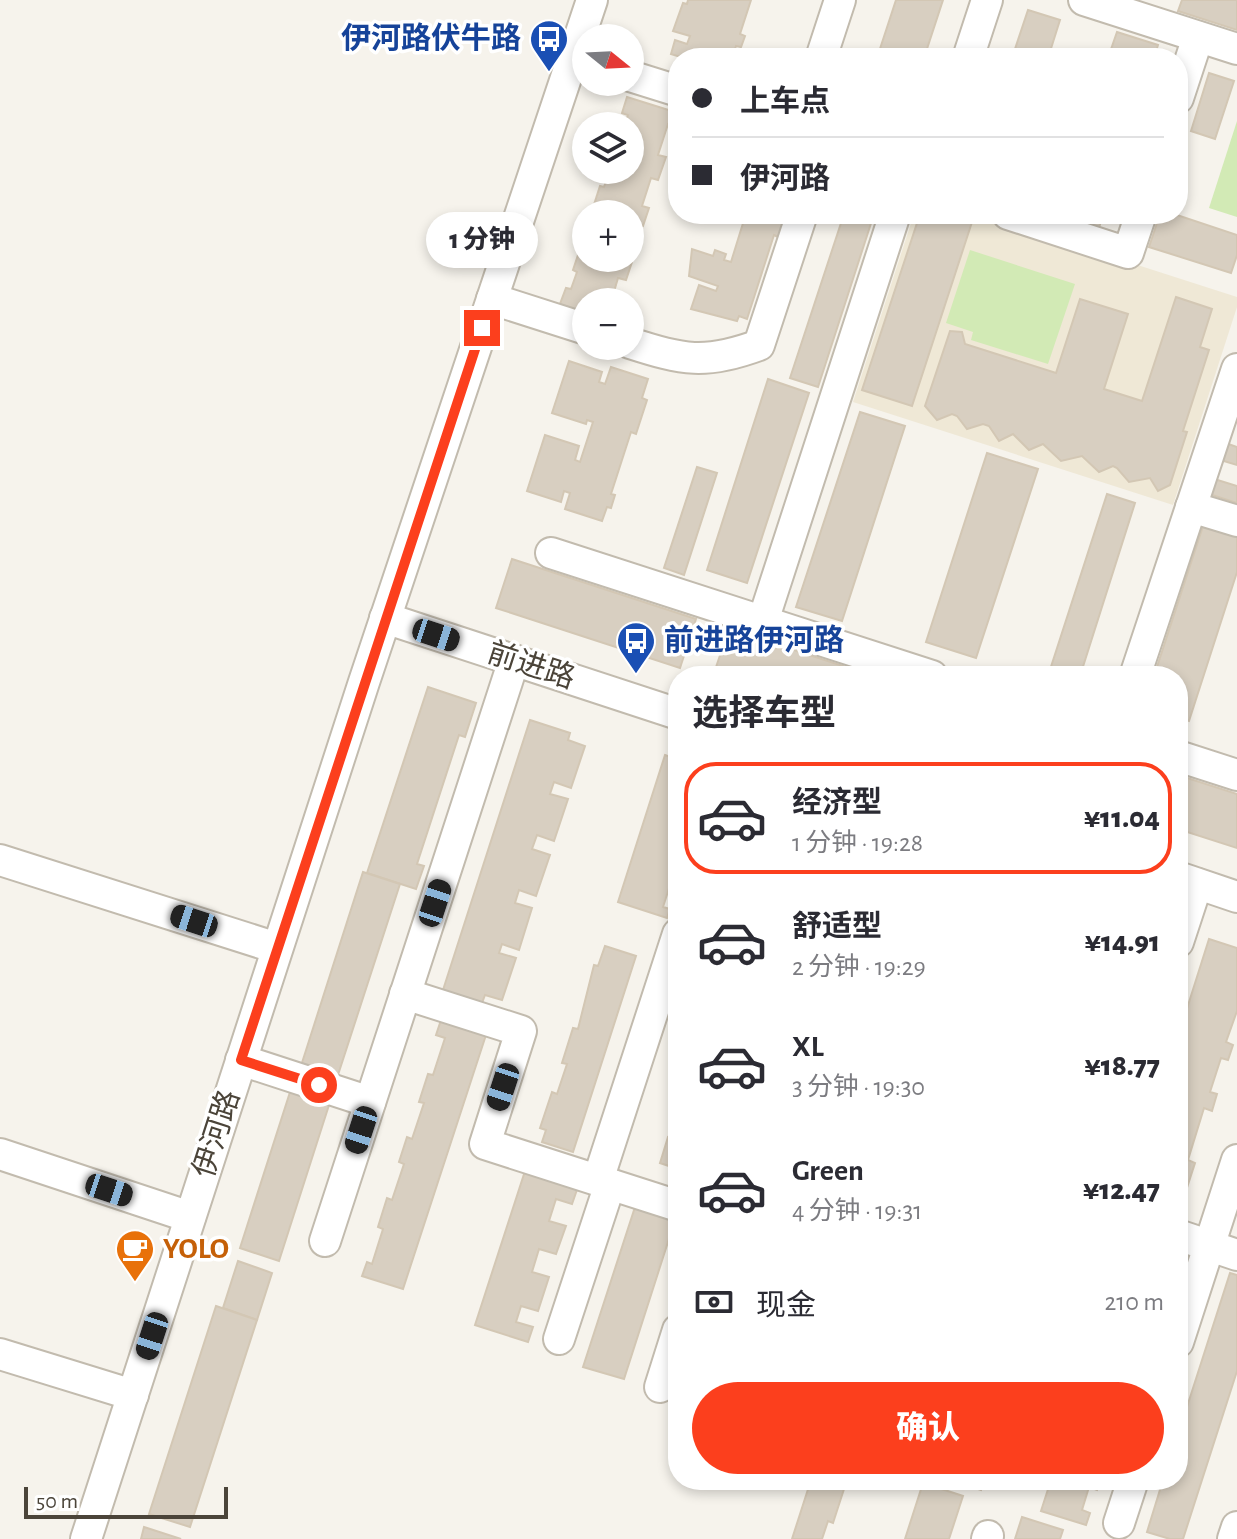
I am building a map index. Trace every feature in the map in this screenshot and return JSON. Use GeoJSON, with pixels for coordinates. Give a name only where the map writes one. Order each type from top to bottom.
{"type":"FeatureCollection","features":[{"type":"Feature","properties":{"kind":"street","name":"伊河路"},"geometry":{"type":"LineString","coordinates":[[587,24],[592,0]]}},
{"type":"Feature","properties":{"kind":"street"},"geometry":{"type":"LineString","coordinates":[[824,48],[840,0]]}},
{"type":"Feature","properties":{"kind":"street"},"geometry":{"type":"LineString","coordinates":[[971,48],[987,0]]}},
{"type":"Feature","properties":{"kind":"street"},"geometry":{"type":"LineString","coordinates":[[1084,0],[1237,49]]}},
{"type":"Feature","properties":{"kind":"street"},"geometry":{"type":"LineString","coordinates":[[1188,68],[1198,37]]}},
{"type":"Feature","properties":{"kind":"street"},"geometry":{"type":"LineString","coordinates":[[644,80],[668,88]]}},
{"type":"Feature","properties":{"kind":"street","name":"伊河路"},"geometry":{"type":"LineString","coordinates":[[86,1539],[385,618],[492,299],[572,81]]}},
{"type":"Feature","properties":{"kind":"street"},"geometry":{"type":"LineString","coordinates":[[644,348],[678,359],[701,360],[736,354],[759,345],[799,224]]}},
{"type":"Feature","properties":{"kind":"street"},"geometry":{"type":"LineString","coordinates":[[763,621],[892,224]]}},
{"type":"Feature","properties":{"kind":"street"},"geometry":{"type":"LineString","coordinates":[[1039,224],[1128,253],[1138,224]]}},
{"type":"Feature","properties":{"kind":"street"},"geometry":{"type":"LineString","coordinates":[[492,299],[572,325]]}},
{"type":"Feature","properties":{"kind":"street"},"geometry":{"type":"LineString","coordinates":[[1138,666],[1237,369]]}},
{"type":"Feature","properties":{"kind":"street"},"geometry":{"type":"LineString","coordinates":[[1191,507],[1237,521]]}},
{"type":"Feature","properties":{"kind":"street"},"geometry":{"type":"LineString","coordinates":[[551,553],[901,666]]}},
{"type":"Feature","properties":{"kind":"street","name":"前进路"},"geometry":{"type":"LineString","coordinates":[[385,618],[668,711]]}},
{"type":"Feature","properties":{"kind":"street"},"geometry":{"type":"LineString","coordinates":[[325,1241],[514,660]]}},
{"type":"Feature","properties":{"kind":"street"},"geometry":{"type":"LineString","coordinates":[[1188,759],[1237,775]]}},
{"type":"Feature","properties":{"kind":"street"},"geometry":{"type":"LineString","coordinates":[[0,860],[277,948]]}},
{"type":"Feature","properties":{"kind":"street"},"geometry":{"type":"LineString","coordinates":[[1188,880],[1237,897]]}},
{"type":"Feature","properties":{"kind":"street"},"geometry":{"type":"LineString","coordinates":[[559,1339],[668,968]]}},
{"type":"Feature","properties":{"kind":"street"},"geometry":{"type":"LineString","coordinates":[[405,994],[521,1031],[485,1144],[668,1203]]}},
{"type":"Feature","properties":{"kind":"street"},"geometry":{"type":"LineString","coordinates":[[241,1060],[370,1102]]}},
{"type":"Feature","properties":{"kind":"street"},"geometry":{"type":"LineString","coordinates":[[0,1154],[190,1217]]}},
{"type":"Feature","properties":{"kind":"street"},"geometry":{"type":"LineString","coordinates":[[1188,1322],[1223,1250],[1237,1160]]}},
{"type":"Feature","properties":{"kind":"street"},"geometry":{"type":"LineString","coordinates":[[1188,1238],[1223,1250]]}},
{"type":"Feature","properties":{"kind":"street"},"geometry":{"type":"LineString","coordinates":[[0,1354],[133,1395]]}},
{"type":"Feature","properties":{"kind":"street"},"geometry":{"type":"LineString","coordinates":[[660,1387],[668,1362]]}},
{"type":"Feature","properties":{"kind":"street"},"geometry":{"type":"LineString","coordinates":[[1119,1523],[1130,1490]]}},
{"type":"Feature","properties":{"kind":"street"},"geometry":{"type":"LineString","coordinates":[[1233,1539],[1237,1527]]}},
{"type":"Feature","properties":{"kind":"shaded area"},"geometry":{"type":"Polygon","coordinates":[[[911,224],[1010,224],[1237,297],[1237,307],[1173,505],[853,402],[911,224]]]}},
{"type":"Feature","properties":{"kind":"green space"},"geometry":{"type":"Polygon","coordinates":[[[1237,121],[1237,217],[1209,208],[1237,121]]]}},
{"type":"Feature","properties":{"kind":"green space"},"geometry":{"type":"Polygon","coordinates":[[[970,250],[1075,284],[1048,364],[971,340],[973,332],[946,323],[970,250]]]}},
{"type":"Feature","properties":{"kind":"building"},"geometry":{"type":"Polygon","coordinates":[[[688,0],[751,0],[740,34],[745,36],[741,47],[673,48],[675,40],[687,44],[690,36],[673,31],[683,3],[687,4],[688,0]]]}},
{"type":"Feature","properties":{"kind":"building"},"geometry":{"type":"Polygon","coordinates":[[[896,0],[943,0],[927,48],[880,48],[896,0]]]}},
{"type":"Feature","properties":{"kind":"building"},"geometry":{"type":"Polygon","coordinates":[[[1182,0],[1237,0],[1237,30],[1178,11],[1182,0]]]}},
{"type":"Feature","properties":{"kind":"building"},"geometry":{"type":"Polygon","coordinates":[[[1028,10],[1060,20],[1051,48],[1015,48],[1028,10]]]}},
{"type":"Feature","properties":{"kind":"building"},"geometry":{"type":"Polygon","coordinates":[[[1117,32],[1158,45],[1157,48],[1111,48],[1117,32]]]}},
{"type":"Feature","properties":{"kind":"building"},"geometry":{"type":"Polygon","coordinates":[[[1209,73],[1234,81],[1215,139],[1191,131],[1209,73]]]}},
{"type":"Feature","properties":{"kind":"building"},"geometry":{"type":"Polygon","coordinates":[[[627,97],[668,110],[668,124],[658,155],[666,157],[658,180],[651,178],[644,200],[596,200],[600,186],[604,187],[605,184],[644,184],[644,112],[622,112],[627,97]]]}},
{"type":"Feature","properties":{"kind":"building"},"geometry":{"type":"Polygon","coordinates":[[[644,207],[649,208],[644,223],[644,207]]]}},
{"type":"Feature","properties":{"kind":"building"},"geometry":{"type":"Polygon","coordinates":[[[1188,219],[1237,235],[1237,255],[1231,273],[1149,247],[1157,224],[1188,224],[1188,219]]]}},
{"type":"Feature","properties":{"kind":"building"},"geometry":{"type":"Polygon","coordinates":[[[743,224],[783,224],[778,237],[774,235],[747,319],[739,316],[737,321],[691,309],[699,285],[716,291],[718,286],[689,276],[692,249],[713,256],[715,250],[726,254],[724,260],[731,262],[743,224]]]}},
{"type":"Feature","properties":{"kind":"building"},"geometry":{"type":"Polygon","coordinates":[[[841,224],[871,224],[818,387],[790,378],[841,224]]]}},
{"type":"Feature","properties":{"kind":"building"},"geometry":{"type":"Polygon","coordinates":[[[917,224],[971,224],[912,406],[862,390],[917,224]]]}},
{"type":"Feature","properties":{"kind":"building"},"geometry":{"type":"Polygon","coordinates":[[[1064,224],[1100,224],[1097,235],[1064,224]]]}},
{"type":"Feature","properties":{"kind":"building"},"geometry":{"type":"Polygon","coordinates":[[[577,272],[629,272],[626,280],[618,278],[615,288],[572,288],[572,308],[560,304],[566,288],[571,289],[577,272]]]}},
{"type":"Feature","properties":{"kind":"building"},"geometry":{"type":"Polygon","coordinates":[[[1176,297],[1212,309],[1200,347],[1209,350],[1183,431],[1187,432],[1170,485],[1158,491],[1150,478],[1129,482],[1117,468],[1113,466],[1099,472],[1082,456],[1061,461],[1043,444],[1029,450],[1013,434],[999,441],[989,426],[983,424],[967,429],[952,414],[937,420],[925,406],[950,331],[962,332],[965,344],[1056,373],[1080,299],[1128,314],[1104,389],[1142,401],[1176,297]]]}},
{"type":"Feature","properties":{"kind":"building"},"geometry":{"type":"Polygon","coordinates":[[[569,361],[602,372],[599,382],[605,384],[611,367],[648,379],[642,398],[647,400],[636,434],[631,432],[611,494],[615,495],[611,508],[607,507],[602,521],[565,509],[570,493],[564,491],[561,502],[527,491],[545,435],[579,446],[575,460],[580,462],[593,422],[587,420],[586,424],[552,413],[569,361]]]}},
{"type":"Feature","properties":{"kind":"building"},"geometry":{"type":"Polygon","coordinates":[[[768,379],[809,393],[747,583],[707,570],[768,379]]]}},
{"type":"Feature","properties":{"kind":"building"},"geometry":{"type":"Polygon","coordinates":[[[860,412],[905,426],[842,621],[796,607],[860,412]]]}},
{"type":"Feature","properties":{"kind":"building"},"geometry":{"type":"Polygon","coordinates":[[[1220,441],[1237,447],[1237,465],[1214,458],[1220,441]]]}},
{"type":"Feature","properties":{"kind":"building"},"geometry":{"type":"Polygon","coordinates":[[[987,453],[1038,469],[976,658],[926,642],[987,453]]]}},
{"type":"Feature","properties":{"kind":"building"},"geometry":{"type":"Polygon","coordinates":[[[697,467],[717,473],[684,575],[664,568],[697,467]]]}},
{"type":"Feature","properties":{"kind":"building"},"geometry":{"type":"Polygon","coordinates":[[[1211,478],[1237,486],[1237,503],[1206,493],[1211,478]]]}},
{"type":"Feature","properties":{"kind":"building"},"geometry":{"type":"Polygon","coordinates":[[[1107,494],[1135,503],[1083,666],[1051,666],[1107,494]]]}},
{"type":"Feature","properties":{"kind":"building"},"geometry":{"type":"Polygon","coordinates":[[[1205,520],[1237,531],[1237,572],[1189,721],[1188,666],[1157,666],[1205,520]]]}},
{"type":"Feature","properties":{"kind":"building"},"geometry":{"type":"Polygon","coordinates":[[[512,559],[696,619],[681,666],[674,666],[496,608],[512,559]]]}},
{"type":"Feature","properties":{"kind":"building"},"geometry":{"type":"Polygon","coordinates":[[[729,629],[843,666],[716,666],[729,629]]]}},
{"type":"Feature","properties":{"kind":"building"},"geometry":{"type":"Polygon","coordinates":[[[428,687],[476,703],[465,737],[459,735],[417,864],[424,866],[416,889],[367,873],[428,687]]]}},
{"type":"Feature","properties":{"kind":"building"},"geometry":{"type":"Polygon","coordinates":[[[530,720],[570,733],[568,740],[585,746],[571,788],[554,782],[550,794],[568,799],[554,841],[537,835],[532,849],[550,855],[536,896],[519,890],[515,903],[532,908],[519,950],[502,944],[499,953],[516,958],[502,1000],[485,995],[482,1003],[443,990],[530,720]]]}},
{"type":"Feature","properties":{"kind":"building"},"geometry":{"type":"Polygon","coordinates":[[[665,755],[668,756],[668,892],[663,907],[668,908],[668,915],[667,918],[618,902],[665,755]]]}},
{"type":"Feature","properties":{"kind":"building"},"geometry":{"type":"Polygon","coordinates":[[[1188,778],[1237,794],[1237,848],[1188,832],[1188,778]]]}},
{"type":"Feature","properties":{"kind":"building"},"geometry":{"type":"Polygon","coordinates":[[[363,872],[400,884],[336,1081],[300,1069],[363,872]]]}},
{"type":"Feature","properties":{"kind":"building"},"geometry":{"type":"Polygon","coordinates":[[[1209,939],[1237,948],[1237,1011],[1226,1042],[1233,1045],[1228,1060],[1221,1058],[1210,1092],[1217,1094],[1212,1111],[1204,1108],[1188,1160],[1188,1005],[1209,939]]]}},
{"type":"Feature","properties":{"kind":"building"},"geometry":{"type":"Polygon","coordinates":[[[605,946],[636,956],[573,1152],[542,1142],[546,1130],[540,1128],[552,1092],[557,1094],[567,1064],[562,1063],[573,1028],[578,1029],[594,965],[598,966],[605,946]]]}},
{"type":"Feature","properties":{"kind":"building"},"geometry":{"type":"Polygon","coordinates":[[[441,1020],[486,1035],[403,1289],[362,1276],[367,1262],[372,1264],[383,1229],[378,1227],[387,1198],[392,1200],[404,1164],[399,1162],[407,1137],[412,1139],[424,1103],[419,1102],[428,1074],[433,1075],[445,1038],[436,1035],[441,1020]]]}},
{"type":"Feature","properties":{"kind":"building"},"geometry":{"type":"Polygon","coordinates":[[[291,1089],[330,1102],[279,1261],[240,1248],[291,1089]]]}},
{"type":"Feature","properties":{"kind":"building"},"geometry":{"type":"Polygon","coordinates":[[[668,1137],[668,1166],[660,1163],[668,1137]]]}},
{"type":"Feature","properties":{"kind":"building"},"geometry":{"type":"Polygon","coordinates":[[[1188,1160],[1195,1163],[1188,1185],[1188,1160]]]}},
{"type":"Feature","properties":{"kind":"building"},"geometry":{"type":"Polygon","coordinates":[[[526,1168],[579,1184],[572,1204],[556,1199],[549,1221],[566,1226],[556,1254],[539,1249],[532,1272],[549,1277],[538,1311],[521,1306],[516,1322],[533,1327],[528,1342],[475,1325],[526,1168]]]}},
{"type":"Feature","properties":{"kind":"building"},"geometry":{"type":"Polygon","coordinates":[[[636,1204],[668,1214],[668,1242],[624,1379],[583,1367],[636,1204]]]}},
{"type":"Feature","properties":{"kind":"building"},"geometry":{"type":"Polygon","coordinates":[[[238,1261],[272,1273],[257,1320],[223,1308],[238,1261]]]}},
{"type":"Feature","properties":{"kind":"building"},"geometry":{"type":"Polygon","coordinates":[[[1230,1273],[1237,1275],[1237,1371],[1183,1539],[1170,1539],[1147,1532],[1160,1490],[1188,1490],[1188,1404],[1230,1273]]]}},
{"type":"Feature","properties":{"kind":"building"},"geometry":{"type":"Polygon","coordinates":[[[216,1306],[257,1320],[190,1527],[149,1514],[216,1306]]]}},
{"type":"Feature","properties":{"kind":"building"},"geometry":{"type":"Polygon","coordinates":[[[808,1490],[844,1490],[833,1523],[828,1521],[822,1539],[792,1539],[808,1490]]]}},
{"type":"Feature","properties":{"kind":"building"},"geometry":{"type":"Polygon","coordinates":[[[921,1490],[945,1490],[963,1496],[949,1539],[905,1539],[921,1490]]]}},
{"type":"Feature","properties":{"kind":"building"},"geometry":{"type":"Polygon","coordinates":[[[1048,1490],[1088,1490],[1082,1510],[1090,1513],[1086,1525],[1041,1511],[1048,1490]]]}},
{"type":"Feature","properties":{"kind":"building"},"geometry":{"type":"Polygon","coordinates":[[[1022,1517],[1063,1530],[1060,1539],[1015,1539],[1022,1517]]]}},
{"type":"Feature","properties":{"kind":"building"},"geometry":{"type":"Polygon","coordinates":[[[144,1527],[181,1539],[141,1539],[144,1527]]]}},
{"type":"Feature","properties":{"kind":"place","name":"伊河路伏牛路"},"geometry":{"type":"Point","coordinates":[549,73]}},
{"type":"Feature","properties":{"kind":"place","name":"前进路伊河路"},"geometry":{"type":"Point","coordinates":[636,675]}},
{"type":"Feature","properties":{"kind":"place","name":"YOLO"},"geometry":{"type":"Point","coordinates":[135,1283]}},
{"type":"Feature","properties":{"kind":"route"},"geometry":{"type":"LineString","coordinates":[[319,1085],[241,1060],[482,328]]}}]}
